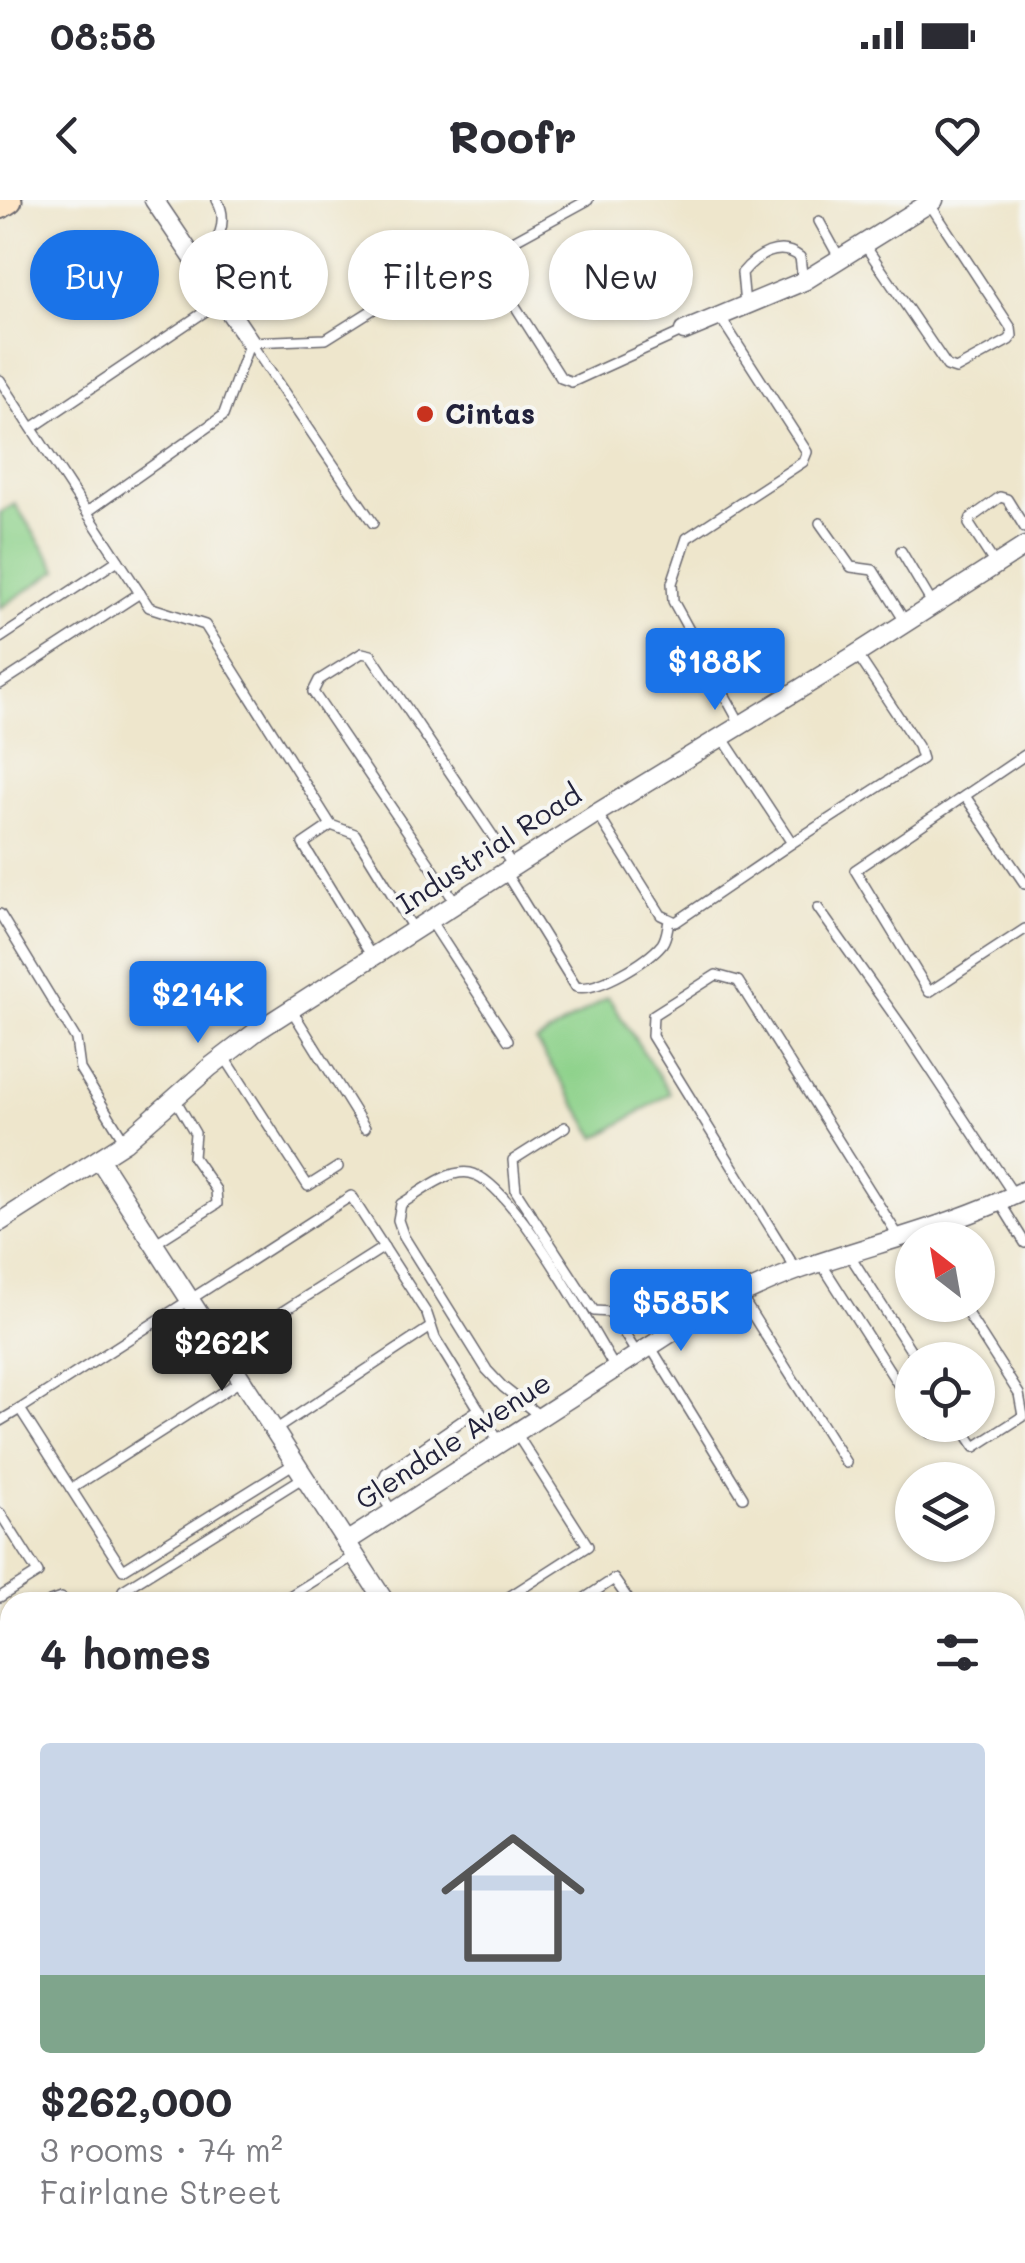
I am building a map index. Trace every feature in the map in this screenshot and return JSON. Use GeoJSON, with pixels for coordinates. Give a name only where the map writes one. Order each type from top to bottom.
{"type":"FeatureCollection","features":[{"type":"Feature","properties":{"kind":"main road"},"geometry":{"type":"LineString","coordinates":[[0,206],[10,200]]}},
{"type":"Feature","properties":{"kind":"street"},"geometry":{"type":"LineString","coordinates":[[154,200],[179,237]]}},
{"type":"Feature","properties":{"kind":"street"},"geometry":{"type":"LineString","coordinates":[[684,330],[803,282],[932,202]]}},
{"type":"Feature","properties":{"kind":"street"},"geometry":{"type":"LineString","coordinates":[[235,320],[250,342]]}},
{"type":"Feature","properties":{"kind":"street","name":"Industrial Road"},"geometry":{"type":"LineString","coordinates":[[0,1222],[124,1142],[224,1056],[291,1009],[1025,546]]}},
{"type":"Feature","properties":{"kind":"street"},"geometry":{"type":"LineString","coordinates":[[99,1159],[378,1592]]}},
{"type":"Feature","properties":{"kind":"street","name":"Glendale Avenue"},"geometry":{"type":"LineString","coordinates":[[947,1222],[1013,1195]]}},
{"type":"Feature","properties":{"kind":"street","name":"Glendale Avenue"},"geometry":{"type":"LineString","coordinates":[[350,1549],[393,1512],[644,1350],[740,1295],[798,1270],[895,1242]]}},
{"type":"Feature","properties":{"kind":"lane"},"geometry":{"type":"LineString","coordinates":[[217,200],[224,218],[221,230]]}},
{"type":"Feature","properties":{"kind":"lane"},"geometry":{"type":"LineString","coordinates":[[529,232],[588,200]]}},
{"type":"Feature","properties":{"kind":"lane"},"geometry":{"type":"LineString","coordinates":[[864,244],[948,366],[956,369],[1008,340],[1011,328],[932,202]]}},
{"type":"Feature","properties":{"kind":"lane"},"geometry":{"type":"LineString","coordinates":[[819,221],[840,259]]}},
{"type":"Feature","properties":{"kind":"lane"},"geometry":{"type":"LineString","coordinates":[[745,305],[742,273],[769,252],[785,249],[800,257],[803,282]]}},
{"type":"Feature","properties":{"kind":"lane"},"geometry":{"type":"LineString","coordinates":[[719,316],[807,452],[802,462],[687,538],[672,582],[673,601],[741,726]]}},
{"type":"Feature","properties":{"kind":"lane"},"geometry":{"type":"LineString","coordinates":[[32,428],[192,320]]}},
{"type":"Feature","properties":{"kind":"lane"},"geometry":{"type":"LineString","coordinates":[[250,342],[326,339],[356,320]]}},
{"type":"Feature","properties":{"kind":"lane"},"geometry":{"type":"LineString","coordinates":[[524,320],[561,378],[572,382],[684,330]]}},
{"type":"Feature","properties":{"kind":"lane"},"geometry":{"type":"LineString","coordinates":[[87,512],[223,416],[250,342]]}},
{"type":"Feature","properties":{"kind":"lane"},"geometry":{"type":"LineString","coordinates":[[250,342],[374,523]]}},
{"type":"Feature","properties":{"kind":"lane"},"geometry":{"type":"LineString","coordinates":[[0,380],[149,606],[205,625],[331,826],[355,834],[508,1040]]}},
{"type":"Feature","properties":{"kind":"lane"},"geometry":{"type":"LineString","coordinates":[[996,565],[969,524],[971,518],[1000,497],[1007,498],[1025,528]]}},
{"type":"Feature","properties":{"kind":"lane"},"geometry":{"type":"LineString","coordinates":[[820,523],[851,567],[874,570],[906,622]]}},
{"type":"Feature","properties":{"kind":"lane"},"geometry":{"type":"LineString","coordinates":[[901,550],[933,605]]}},
{"type":"Feature","properties":{"kind":"lane"},"geometry":{"type":"LineString","coordinates":[[0,638],[118,560]]}},
{"type":"Feature","properties":{"kind":"lane"},"geometry":{"type":"LineString","coordinates":[[0,684],[140,594]]}},
{"type":"Feature","properties":{"kind":"lane"},"geometry":{"type":"LineString","coordinates":[[456,903],[313,692],[319,680],[362,654],[371,655],[509,869],[576,987],[588,990],[604,984],[658,948],[666,939],[668,920]]}},
{"type":"Feature","properties":{"kind":"lane"},"geometry":{"type":"LineString","coordinates":[[597,813],[661,915],[676,922],[922,759],[918,746],[857,654]]}},
{"type":"Feature","properties":{"kind":"lane"},"geometry":{"type":"LineString","coordinates":[[722,736],[792,843]]}},
{"type":"Feature","properties":{"kind":"lane"},"geometry":{"type":"LineString","coordinates":[[1025,756],[855,870],[929,992],[1025,929]]}},
{"type":"Feature","properties":{"kind":"lane"},"geometry":{"type":"LineString","coordinates":[[965,796],[1025,884]]}},
{"type":"Feature","properties":{"kind":"lane"},"geometry":{"type":"LineString","coordinates":[[331,826],[303,844],[372,957]]}},
{"type":"Feature","properties":{"kind":"lane"},"geometry":{"type":"LineString","coordinates":[[818,908],[908,1035],[1013,1195],[1025,1243]]}},
{"type":"Feature","properties":{"kind":"lane"},"geometry":{"type":"LineString","coordinates":[[0,914],[76,1039],[80,1069],[124,1142]]}},
{"type":"Feature","properties":{"kind":"lane"},"geometry":{"type":"LineString","coordinates":[[798,1270],[652,1036],[653,1015],[716,975],[738,981],[895,1222]]}},
{"type":"Feature","properties":{"kind":"lane"},"geometry":{"type":"LineString","coordinates":[[291,1009],[365,1128]]}},
{"type":"Feature","properties":{"kind":"lane"},"geometry":{"type":"LineString","coordinates":[[224,1056],[308,1186],[338,1166]]}},
{"type":"Feature","properties":{"kind":"lane"},"geometry":{"type":"LineString","coordinates":[[154,1244],[217,1204],[216,1190],[193,1157],[195,1133],[176,1099]]}},
{"type":"Feature","properties":{"kind":"lane"},"geometry":{"type":"LineString","coordinates":[[565,1127],[512,1160],[516,1191],[594,1311],[611,1312],[644,1350],[743,1497]]}},
{"type":"Feature","properties":{"kind":"lane"},"geometry":{"type":"LineString","coordinates":[[541,1416],[502,1387],[487,1370],[404,1238],[398,1220],[401,1204],[454,1173],[469,1173],[490,1184],[525,1222],[616,1368]]}},
{"type":"Feature","properties":{"kind":"lane"},"geometry":{"type":"LineString","coordinates":[[0,1421],[350,1196],[427,1314],[435,1338],[479,1409],[508,1438],[588,1546],[517,1592]]}},
{"type":"Feature","properties":{"kind":"lane"},"geometry":{"type":"LineString","coordinates":[[222,1350],[384,1248]]}},
{"type":"Feature","properties":{"kind":"lane"},"geometry":{"type":"LineString","coordinates":[[849,1254],[905,1342]]}},
{"type":"Feature","properties":{"kind":"lane"},"geometry":{"type":"LineString","coordinates":[[820,1263],[895,1380]]}},
{"type":"Feature","properties":{"kind":"lane"},"geometry":{"type":"LineString","coordinates":[[740,1295],[846,1463]]}},
{"type":"Feature","properties":{"kind":"lane"},"geometry":{"type":"LineString","coordinates":[[274,1430],[432,1327]]}},
{"type":"Feature","properties":{"kind":"lane"},"geometry":{"type":"LineString","coordinates":[[995,1356],[1020,1394],[1023,1416],[995,1434]]}},
{"type":"Feature","properties":{"kind":"lane"},"geometry":{"type":"LineString","coordinates":[[72,1489],[242,1380]]}},
{"type":"Feature","properties":{"kind":"lane"},"geometry":{"type":"LineString","coordinates":[[20,1409],[123,1570],[299,1470]]}},
{"type":"Feature","properties":{"kind":"lane"},"geometry":{"type":"LineString","coordinates":[[393,1512],[378,1490],[386,1473],[479,1409]]}},
{"type":"Feature","properties":{"kind":"lane"},"geometry":{"type":"LineString","coordinates":[[124,1592],[299,1470]]}},
{"type":"Feature","properties":{"kind":"lane"},"geometry":{"type":"LineString","coordinates":[[0,1513],[38,1573],[8,1592]]}},
{"type":"Feature","properties":{"kind":"lane"},"geometry":{"type":"LineString","coordinates":[[293,1592],[350,1549]]}},
{"type":"Feature","properties":{"kind":"lane"},"geometry":{"type":"LineString","coordinates":[[594,1592],[614,1579],[623,1592]]}},
{"type":"Feature","properties":{"kind":"green space"},"geometry":{"type":"Polygon","coordinates":[[[15,504],[58,570],[0,608],[0,513],[15,504]]]}},
{"type":"Feature","properties":{"kind":"green space"},"geometry":{"type":"Polygon","coordinates":[[[608,997],[670,1093],[597,1138],[536,1042],[608,997]]]}},
{"type":"Feature","properties":{"kind":"place","name":"Cintas"},"geometry":{"type":"Point","coordinates":[425,414]}}]}
